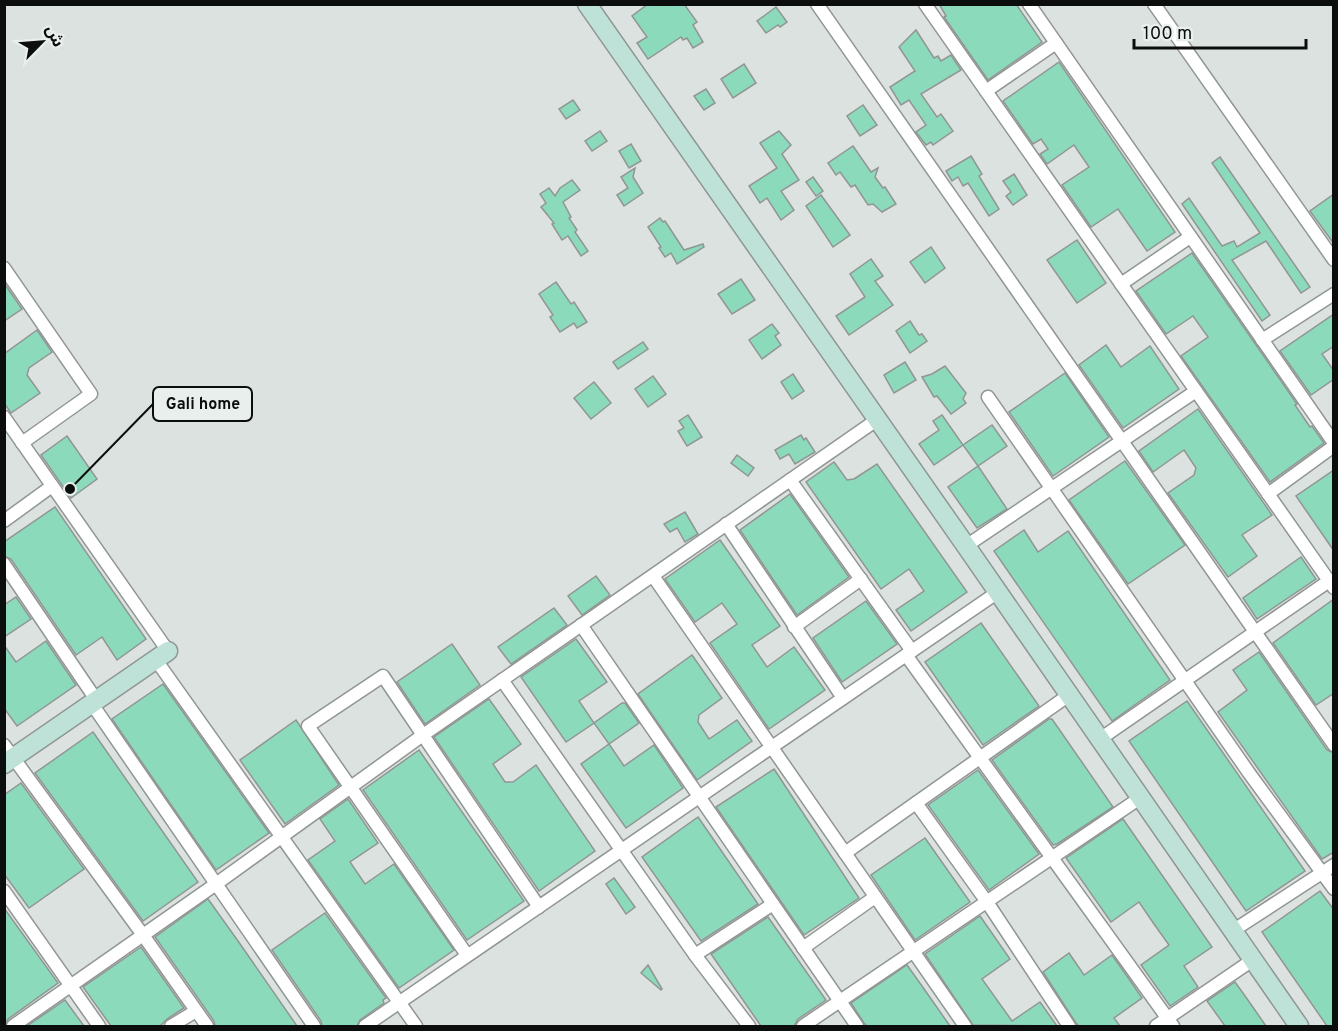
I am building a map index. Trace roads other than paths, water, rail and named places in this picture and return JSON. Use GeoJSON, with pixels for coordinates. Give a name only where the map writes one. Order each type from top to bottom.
{"type":"FeatureCollection","features":[{"type":"Feature","properties":{"kind":"street"},"geometry":{"type":"LineString","coordinates":[[587,4],[1299,1026]]}},
{"type":"Feature","properties":{"kind":"street"},"geometry":{"type":"LineString","coordinates":[[817,4],[1334,745]]}},
{"type":"Feature","properties":{"kind":"street"},"geometry":{"type":"LineString","coordinates":[[925,4],[1331,584],[1255,632],[1100,739]]}},
{"type":"Feature","properties":{"kind":"street"},"geometry":{"type":"LineString","coordinates":[[1029,4],[1334,445],[1268,494]]}},
{"type":"Feature","properties":{"kind":"street"},"geometry":{"type":"LineString","coordinates":[[1154,4],[1334,260]]}},
{"type":"Feature","properties":{"kind":"street"},"geometry":{"type":"LineString","coordinates":[[986,91],[1056,43]]}},
{"type":"Feature","properties":{"kind":"street"},"geometry":{"type":"LineString","coordinates":[[1121,284],[1190,237]]}},
{"type":"Feature","properties":{"kind":"street"},"geometry":{"type":"LineString","coordinates":[[4,268],[91,394],[22,442]]}},
{"type":"Feature","properties":{"kind":"street"},"geometry":{"type":"LineString","coordinates":[[1262,340],[1334,294]]}},
{"type":"Feature","properties":{"kind":"street"},"geometry":{"type":"LineString","coordinates":[[966,546],[1196,391]]}},
{"type":"Feature","properties":{"kind":"street"},"geometry":{"type":"LineString","coordinates":[[988,397],[1249,773],[1328,869],[1334,889]]}},
{"type":"Feature","properties":{"kind":"street"},"geometry":{"type":"LineString","coordinates":[[4,417],[52,486],[282,837],[417,1026]]}},
{"type":"Feature","properties":{"kind":"street"},"geometry":{"type":"LineString","coordinates":[[13,1026],[423,735],[878,419]]}},
{"type":"Feature","properties":{"kind":"street"},"geometry":{"type":"LineString","coordinates":[[790,480],[861,579],[980,758],[1171,1022]]}},
{"type":"Feature","properties":{"kind":"street"},"geometry":{"type":"LineString","coordinates":[[4,522],[52,486]]}},
{"type":"Feature","properties":{"kind":"street"},"geometry":{"type":"LineString","coordinates":[[726,524],[843,698]]}},
{"type":"Feature","properties":{"kind":"street"},"geometry":{"type":"LineString","coordinates":[[4,564],[216,884],[314,1026]]}},
{"type":"Feature","properties":{"kind":"street"},"geometry":{"type":"LineString","coordinates":[[653,576],[965,1026]]}},
{"type":"Feature","properties":{"kind":"street"},"geometry":{"type":"LineString","coordinates":[[794,627],[861,579]]}},
{"type":"Feature","properties":{"kind":"street"},"geometry":{"type":"LineString","coordinates":[[365,1026],[998,592]]}},
{"type":"Feature","properties":{"kind":"street"},"geometry":{"type":"LineString","coordinates":[[581,625],[857,1026]]}},
{"type":"Feature","properties":{"kind":"street"},"geometry":{"type":"LineString","coordinates":[[162,656],[95,702],[8,756],[143,935],[207,1026]]}},
{"type":"Feature","properties":{"kind":"street"},"geometry":{"type":"LineString","coordinates":[[467,956],[308,726],[383,676],[539,906]]}},
{"type":"Feature","properties":{"kind":"street"},"geometry":{"type":"LineString","coordinates":[[502,680],[695,955],[749,1026]]}},
{"type":"Feature","properties":{"kind":"street"},"geometry":{"type":"LineString","coordinates":[[845,853],[1070,695]]}},
{"type":"Feature","properties":{"kind":"street"},"geometry":{"type":"LineString","coordinates":[[803,1026],[1140,798]]}},
{"type":"Feature","properties":{"kind":"street"},"geometry":{"type":"LineString","coordinates":[[916,803],[987,902],[1070,1026]]}},
{"type":"Feature","properties":{"kind":"street"},"geometry":{"type":"LineString","coordinates":[[1234,930],[1328,869]]}},
{"type":"Feature","properties":{"kind":"street"},"geometry":{"type":"LineString","coordinates":[[4,891],[99,1026]]}},
{"type":"Feature","properties":{"kind":"street"},"geometry":{"type":"LineString","coordinates":[[803,948],[875,897]]}},
{"type":"Feature","properties":{"kind":"street"},"geometry":{"type":"LineString","coordinates":[[695,955],[773,904]]}},
{"type":"Feature","properties":{"kind":"street"},"geometry":{"type":"LineString","coordinates":[[1156,1026],[1171,1022],[1254,959]]}},
{"type":"Feature","properties":{"kind":"street"},"geometry":{"type":"LineString","coordinates":[[171,1026],[196,1011]]}},
{"type":"Feature","properties":{"kind":"place","name":"Gali home"},"geometry":{"type":"Point","coordinates":[70,489]}}]}
